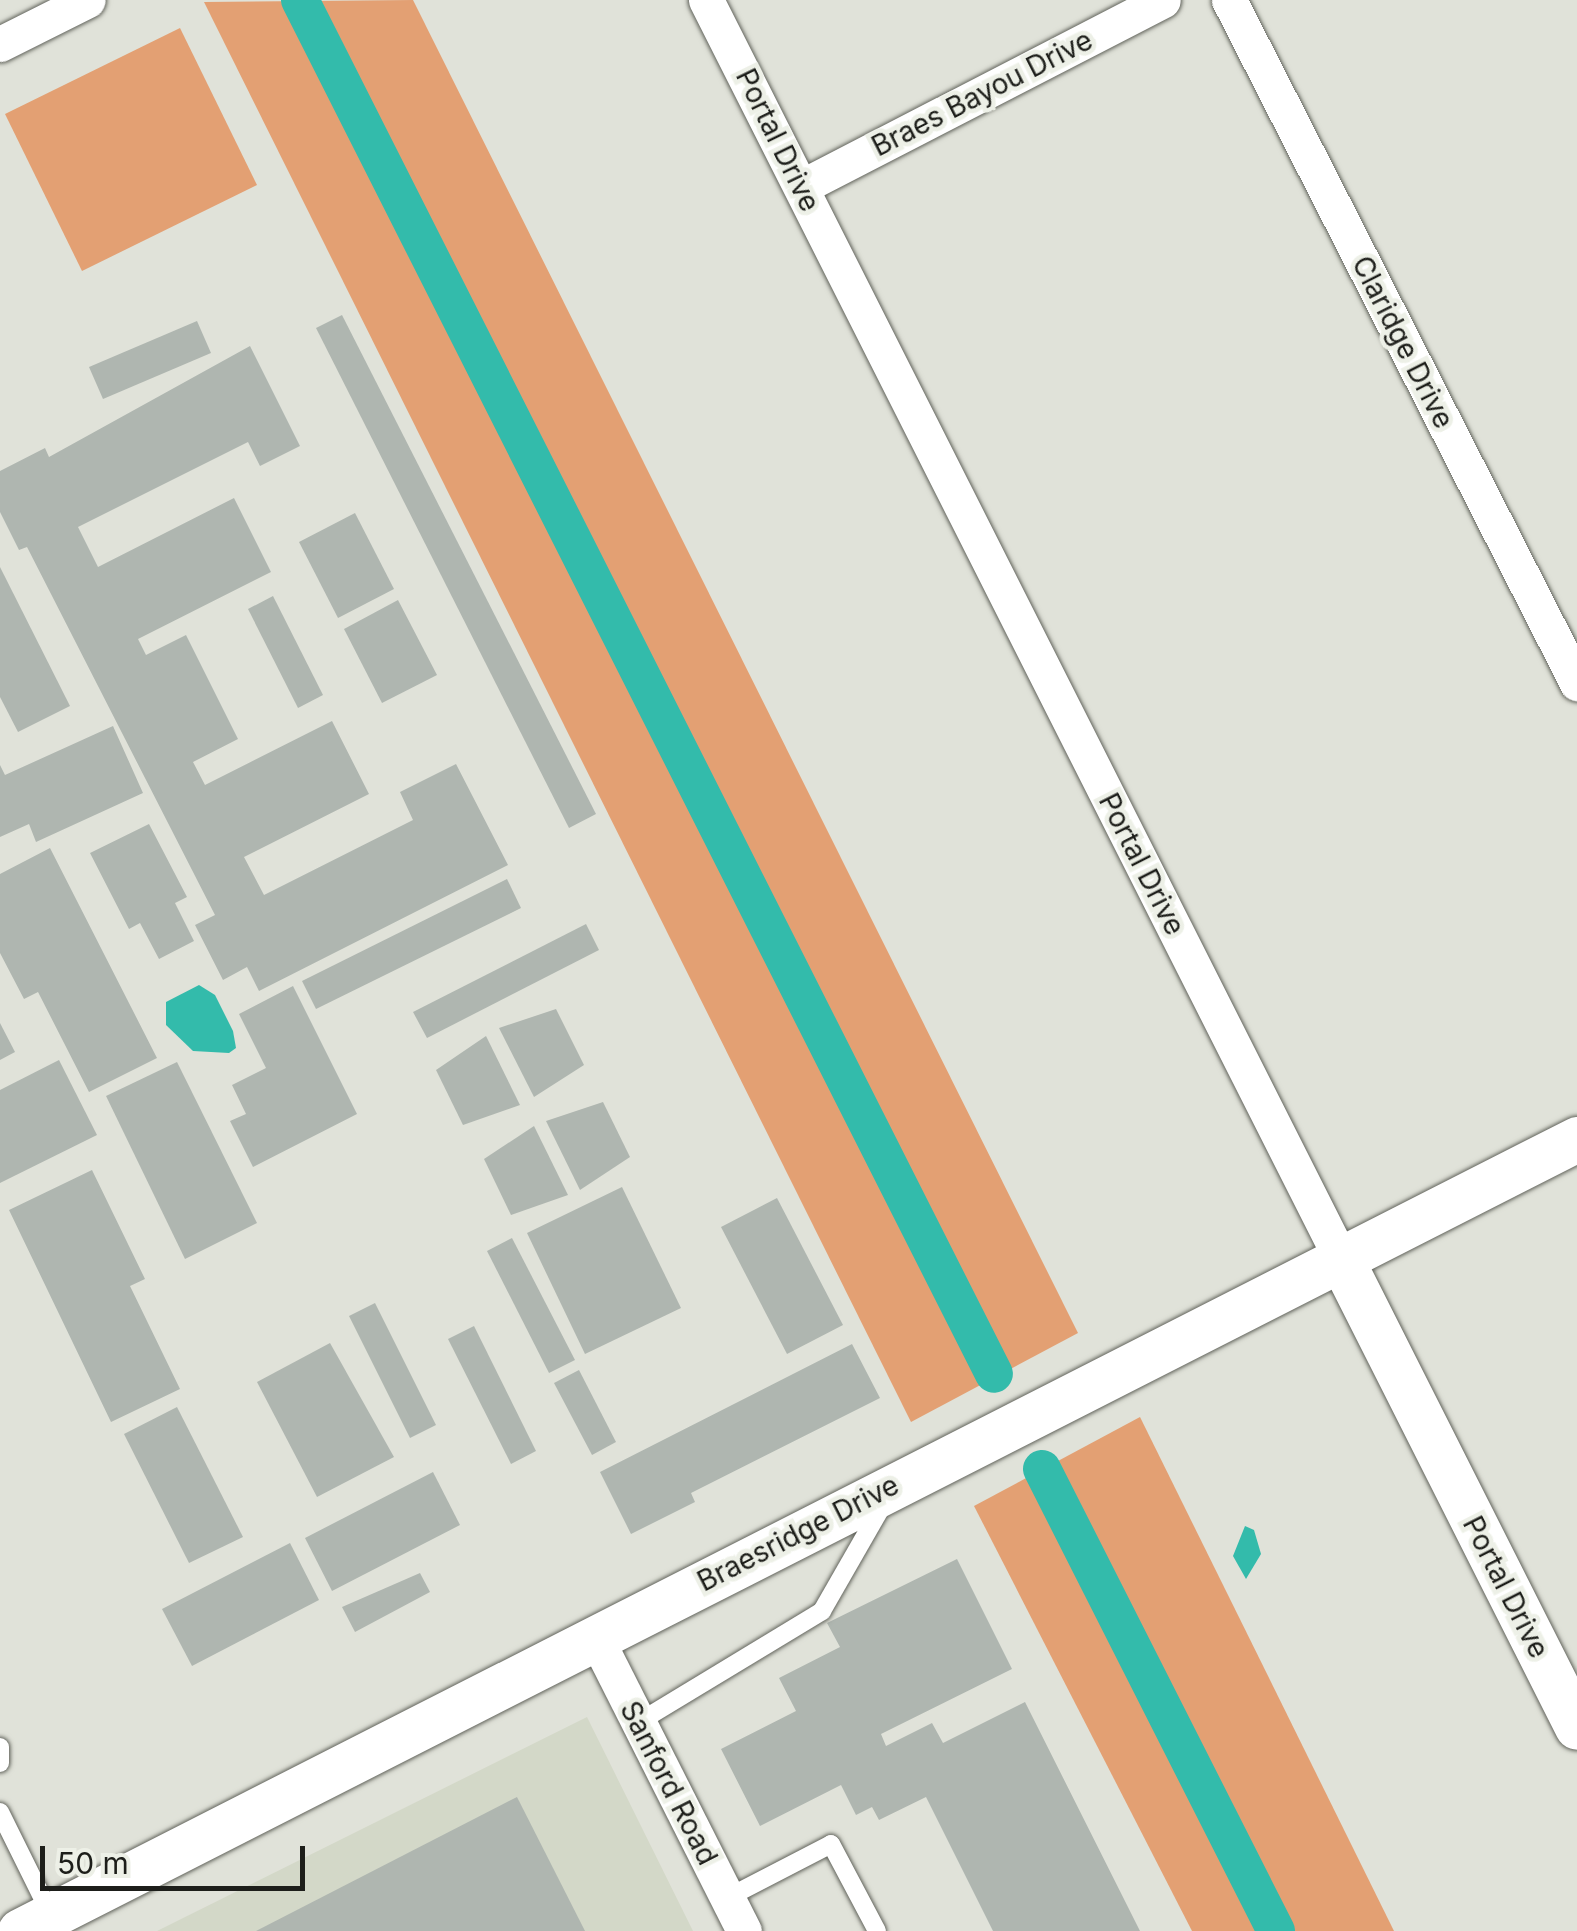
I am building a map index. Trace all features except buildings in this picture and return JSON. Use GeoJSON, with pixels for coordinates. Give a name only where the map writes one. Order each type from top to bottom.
{"type":"FeatureCollection","features":[{"type":"Feature","properties":{"kind":"street"},"geometry":{"type":"LineString","coordinates":[[0,44],[88,0]]}},
{"type":"Feature","properties":{"kind":"street","name":"Portal Drive"},"geometry":{"type":"LineString","coordinates":[[706,0],[1577,1728]]}},
{"type":"Feature","properties":{"kind":"street","name":"Braes Bayou Drive"},"geometry":{"type":"LineString","coordinates":[[801,187],[1163,0]]}},
{"type":"Feature","properties":{"kind":"street","name":"Claridge Drive"},"geometry":{"type":"LineString","coordinates":[[1229,0],[1577,683]]}},
{"type":"Feature","properties":{"kind":"street","name":"Braesridge Drive"},"geometry":{"type":"LineString","coordinates":[[36,1923],[1577,1138]]}},
{"type":"Feature","properties":{"kind":"street","name":"Sanford Road"},"geometry":{"type":"LineString","coordinates":[[595,1636],[744,1931]]}},
{"type":"Feature","properties":{"kind":"lane"},"geometry":{"type":"LineString","coordinates":[[638,1722],[822,1611],[898,1482]]}},
{"type":"Feature","properties":{"kind":"lane"},"geometry":{"type":"LineString","coordinates":[[0,1747],[0,1764]]}},
{"type":"Feature","properties":{"kind":"lane"},"geometry":{"type":"LineString","coordinates":[[0,1812],[36,1923]]}},
{"type":"Feature","properties":{"kind":"lane"},"geometry":{"type":"LineString","coordinates":[[727,1898],[831,1844],[877,1931]]}},
{"type":"Feature","properties":{"kind":"shaded area"},"geometry":{"type":"Polygon","coordinates":[[[413,0],[1078,1333],[911,1422],[204,2],[413,0]]]}},
{"type":"Feature","properties":{"kind":"shaded area"},"geometry":{"type":"Polygon","coordinates":[[[180,28],[257,185],[82,271],[5,114],[180,28]]]}},
{"type":"Feature","properties":{"kind":"shaded area"},"geometry":{"type":"Polygon","coordinates":[[[1140,1417],[1394,1931],[1192,1931],[974,1506],[1140,1417]]]}},
{"type":"Feature","properties":{"kind":"shaded area"},"geometry":{"type":"Polygon","coordinates":[[[587,1717],[693,1931],[157,1931],[587,1717]]]}},
{"type":"Feature","properties":{"kind":"water"},"geometry":{"type":"Polygon","coordinates":[[[199,985],[215,995],[233,1031],[236,1048],[229,1053],[193,1051],[166,1025],[166,1002],[199,985]]]}},
{"type":"Feature","properties":{"kind":"water"},"geometry":{"type":"Polygon","coordinates":[[[1245,1526],[1254,1530],[1261,1554],[1246,1579],[1233,1556],[1245,1526]]]}},
{"type":"Feature","properties":{"kind":"waterway"},"geometry":{"type":"LineString","coordinates":[[300,0],[994,1374]]}},
{"type":"Feature","properties":{"kind":"waterway"},"geometry":{"type":"LineString","coordinates":[[1042,1469],[1276,1931]]}}]}
